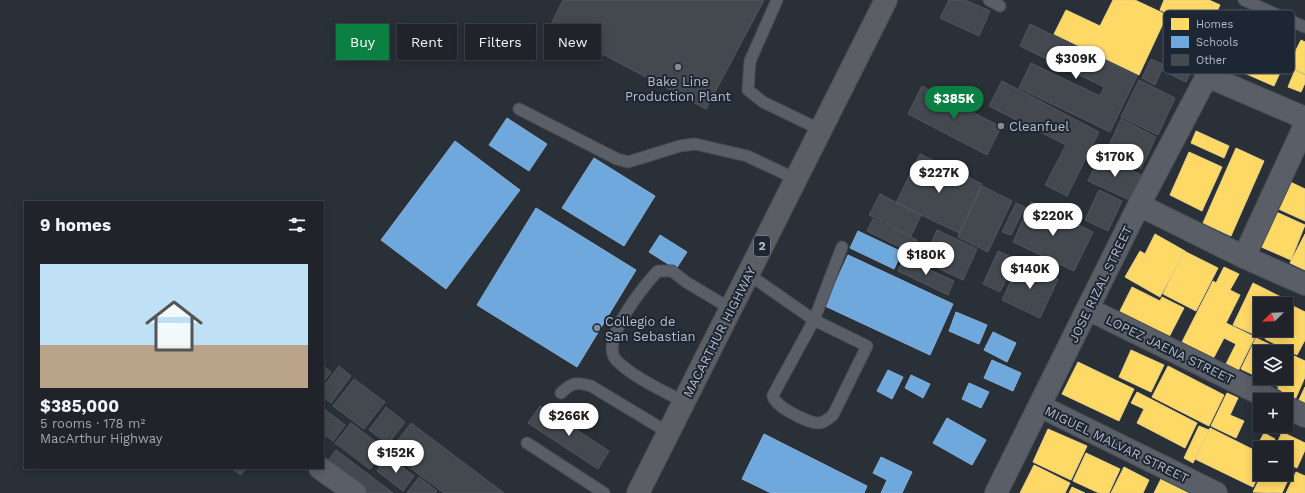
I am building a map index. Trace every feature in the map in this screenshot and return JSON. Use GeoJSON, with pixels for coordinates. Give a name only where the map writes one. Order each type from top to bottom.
{"type":"FeatureCollection","features":[{"type":"Feature","properties":{"kind":"highway","name":"MACARTHUR HIGHWAY"},"geometry":{"type":"LineString","coordinates":[[638,493],[886,0]]}},
{"type":"Feature","properties":{"kind":"street","name":"JOSE RIZAL STREET"},"geometry":{"type":"LineString","coordinates":[[997,492],[1139,205],[1207,76],[1305,118]]}},
{"type":"Feature","properties":{"kind":"street"},"geometry":{"type":"LineString","coordinates":[[1244,257],[1305,125]]}},
{"type":"Feature","properties":{"kind":"street"},"geometry":{"type":"LineString","coordinates":[[1139,205],[1244,257],[1305,284]]}},
{"type":"Feature","properties":{"kind":"street","name":"LOPEZ JAENA STREET"},"geometry":{"type":"LineString","coordinates":[[1088,309],[1259,393]]}},
{"type":"Feature","properties":{"kind":"street","name":"MIGUEL MALVAR STREET"},"geometry":{"type":"LineString","coordinates":[[1040,406],[1216,493]]}},
{"type":"Feature","properties":{"kind":"street"},"geometry":{"type":"LineString","coordinates":[[1293,410],[1305,416]]}},
{"type":"Feature","properties":{"kind":"street"},"geometry":{"type":"LineString","coordinates":[[321,469],[355,493]]}},
{"type":"Feature","properties":{"kind":"lane"},"geometry":{"type":"LineString","coordinates":[[777,0],[750,61],[748,90],[763,102],[821,130]]}},
{"type":"Feature","properties":{"kind":"lane"},"geometry":{"type":"LineString","coordinates":[[989,0],[1000,6]]}},
{"type":"Feature","properties":{"kind":"lane"},"geometry":{"type":"LineString","coordinates":[[1244,0],[1267,10]]}},
{"type":"Feature","properties":{"kind":"lane"},"geometry":{"type":"LineString","coordinates":[[1295,23],[1305,27]]}},
{"type":"Feature","properties":{"kind":"lane"},"geometry":{"type":"LineString","coordinates":[[519,109],[617,159],[628,162],[680,146],[695,144],[747,156],[796,179]]}},
{"type":"Feature","properties":{"kind":"lane"},"geometry":{"type":"LineString","coordinates":[[748,274],[814,320],[866,344],[867,349],[833,415],[819,423],[802,418],[780,405],[772,398],[814,320],[842,248]]}},
{"type":"Feature","properties":{"kind":"lane"},"geometry":{"type":"LineString","coordinates":[[684,402],[636,375],[615,359],[611,346],[615,335],[629,309],[648,282],[658,271],[672,271],[686,282],[731,308]]}},
{"type":"Feature","properties":{"kind":"lane"},"geometry":{"type":"LineString","coordinates":[[561,393],[569,384],[578,383],[591,386],[669,433]]}},
{"type":"Feature","properties":{"kind":"lane"},"geometry":{"type":"LineString","coordinates":[[527,443],[604,493]]}},
{"type":"Feature","properties":{"kind":"building: Homes"},"geometry":{"type":"Polygon","coordinates":[[[1113,0],[1135,0],[1163,13],[1163,24],[1139,75],[1054,34],[1066,10],[1100,26],[1113,0]]]}},
{"type":"Feature","properties":{"kind":"building: Homes"},"geometry":{"type":"Polygon","coordinates":[[[1164,0],[1209,0],[1220,5],[1218,10],[1163,10],[1163,11],[1160,10],[1164,0]]]}},
{"type":"Feature","properties":{"kind":"building: Homes"},"geometry":{"type":"Polygon","coordinates":[[[1301,40],[1305,42],[1305,74],[1295,69],[1295,52],[1301,40]]]}},
{"type":"Feature","properties":{"kind":"building: Homes"},"geometry":{"type":"Polygon","coordinates":[[[1295,70],[1305,75],[1305,83],[1301,92],[1288,87],[1293,74],[1295,74],[1295,70]]]}},
{"type":"Feature","properties":{"kind":"building: Homes"},"geometry":{"type":"Polygon","coordinates":[[[1247,74],[1279,74],[1274,86],[1247,74]]]}},
{"type":"Feature","properties":{"kind":"building: Homes"},"geometry":{"type":"Polygon","coordinates":[[[1196,131],[1229,146],[1224,158],[1191,143],[1196,131]]]}},
{"type":"Feature","properties":{"kind":"building: Homes"},"geometry":{"type":"Polygon","coordinates":[[[1236,148],[1264,161],[1231,236],[1203,223],[1236,148]]]}},
{"type":"Feature","properties":{"kind":"building: Homes"},"geometry":{"type":"Polygon","coordinates":[[[1189,152],[1222,167],[1202,211],[1170,195],[1189,152]]]}},
{"type":"Feature","properties":{"kind":"building: Homes"},"geometry":{"type":"Polygon","coordinates":[[[1284,179],[1305,189],[1305,221],[1272,206],[1284,179]]]}},
{"type":"Feature","properties":{"kind":"building: Homes"},"geometry":{"type":"Polygon","coordinates":[[[1274,211],[1305,225],[1291,260],[1259,246],[1274,211]]]}},
{"type":"Feature","properties":{"kind":"building: Homes"},"geometry":{"type":"Polygon","coordinates":[[[1155,234],[1185,251],[1160,297],[1125,277],[1140,251],[1145,254],[1155,234]]]}},
{"type":"Feature","properties":{"kind":"building: Homes"},"geometry":{"type":"Polygon","coordinates":[[[1305,234],[1305,270],[1290,263],[1305,234]]]}},
{"type":"Feature","properties":{"kind":"building: Homes"},"geometry":{"type":"Polygon","coordinates":[[[1184,251],[1218,268],[1196,311],[1163,294],[1184,251]]]}},
{"type":"Feature","properties":{"kind":"building: Homes"},"geometry":{"type":"Polygon","coordinates":[[[1224,267],[1239,274],[1230,290],[1240,295],[1226,323],[1255,337],[1238,371],[1226,364],[1236,344],[1224,338],[1213,359],[1182,342],[1213,281],[1216,283],[1224,267]]]}},
{"type":"Feature","properties":{"kind":"building: Homes"},"geometry":{"type":"Polygon","coordinates":[[[1253,283],[1281,297],[1253,297],[1253,334],[1233,325],[1253,283]]]}},
{"type":"Feature","properties":{"kind":"building: Homes"},"geometry":{"type":"Polygon","coordinates":[[[1132,287],[1160,301],[1162,297],[1184,308],[1168,339],[1119,313],[1132,287]]]}},
{"type":"Feature","properties":{"kind":"building: Homes"},"geometry":{"type":"Polygon","coordinates":[[[1293,306],[1305,312],[1305,340],[1297,355],[1293,353],[1293,345],[1277,345],[1265,339],[1266,337],[1293,337],[1293,306]]]}},
{"type":"Feature","properties":{"kind":"building: Homes"},"geometry":{"type":"Polygon","coordinates":[[[1256,338],[1271,345],[1253,345],[1253,375],[1241,369],[1256,338]]]}},
{"type":"Feature","properties":{"kind":"building: Homes"},"geometry":{"type":"Polygon","coordinates":[[[1131,350],[1164,365],[1151,392],[1119,377],[1131,350]]]}},
{"type":"Feature","properties":{"kind":"building: Homes"},"geometry":{"type":"Polygon","coordinates":[[[1293,355],[1305,361],[1305,377],[1295,400],[1293,399],[1293,393],[1280,393],[1276,391],[1279,387],[1275,385],[1293,385],[1293,355]]]}},
{"type":"Feature","properties":{"kind":"building: Homes"},"geometry":{"type":"Polygon","coordinates":[[[1078,362],[1134,389],[1119,421],[1062,394],[1078,362]]]}},
{"type":"Feature","properties":{"kind":"building: Homes"},"geometry":{"type":"Polygon","coordinates":[[[1168,366],[1224,395],[1209,426],[1152,397],[1168,366]]]}},
{"type":"Feature","properties":{"kind":"building: Homes"},"geometry":{"type":"Polygon","coordinates":[[[1305,387],[1305,410],[1296,406],[1305,387]]]}},
{"type":"Feature","properties":{"kind":"building: Homes"},"geometry":{"type":"Polygon","coordinates":[[[1137,392],[1197,423],[1185,448],[1137,423],[1144,409],[1131,403],[1137,392]]]}},
{"type":"Feature","properties":{"kind":"building: Homes"},"geometry":{"type":"Polygon","coordinates":[[[1227,393],[1238,398],[1230,415],[1244,421],[1236,438],[1211,426],[1227,393]]]}},
{"type":"Feature","properties":{"kind":"building: Homes"},"geometry":{"type":"Polygon","coordinates":[[[1199,426],[1209,430],[1193,463],[1184,458],[1199,426]]]}},
{"type":"Feature","properties":{"kind":"building: Homes"},"geometry":{"type":"Polygon","coordinates":[[[1210,428],[1253,450],[1253,481],[1256,481],[1253,487],[1195,459],[1210,428]]]}},
{"type":"Feature","properties":{"kind":"building: Homes"},"geometry":{"type":"Polygon","coordinates":[[[1048,429],[1087,446],[1071,480],[1033,462],[1048,429]]]}},
{"type":"Feature","properties":{"kind":"building: Homes"},"geometry":{"type":"Polygon","coordinates":[[[1264,433],[1275,439],[1274,441],[1260,441],[1264,433]]]}},
{"type":"Feature","properties":{"kind":"building: Homes"},"geometry":{"type":"Polygon","coordinates":[[[1282,433],[1284,433],[1305,443],[1305,450],[1297,468],[1293,466],[1293,441],[1278,441],[1282,433]]]}},
{"type":"Feature","properties":{"kind":"building: Homes"},"geometry":{"type":"Polygon","coordinates":[[[1086,453],[1120,469],[1109,493],[1099,493],[1073,481],[1086,453]]]}},
{"type":"Feature","properties":{"kind":"building: Homes"},"geometry":{"type":"Polygon","coordinates":[[[1034,465],[1070,483],[1065,493],[1020,493],[1034,465]]]}},
{"type":"Feature","properties":{"kind":"building: Homes"},"geometry":{"type":"Polygon","coordinates":[[[1124,467],[1149,480],[1143,493],[1111,493],[1124,467]]]}},
{"type":"Feature","properties":{"kind":"building: Homes"},"geometry":{"type":"Polygon","coordinates":[[[1296,472],[1305,476],[1305,493],[1286,493],[1296,472]]]}},
{"type":"Feature","properties":{"kind":"building: Homes"},"geometry":{"type":"Polygon","coordinates":[[[1161,479],[1190,493],[1154,493],[1161,479]]]}},
{"type":"Feature","properties":{"kind":"building: Homes"},"geometry":{"type":"Polygon","coordinates":[[[1258,481],[1288,481],[1282,493],[1253,492],[1258,481]]]}},
{"type":"Feature","properties":{"kind":"building: Homes"},"geometry":{"type":"Polygon","coordinates":[[[1072,487],[1085,493],[1069,493],[1072,487]]]}},
{"type":"Feature","properties":{"kind":"building: Schools"},"geometry":{"type":"Polygon","coordinates":[[[507,118],[547,144],[529,171],[489,145],[507,118]]]}},
{"type":"Feature","properties":{"kind":"building: Schools"},"geometry":{"type":"Polygon","coordinates":[[[455,141],[520,190],[446,289],[381,240],[455,141]]]}},
{"type":"Feature","properties":{"kind":"building: Schools"},"geometry":{"type":"Polygon","coordinates":[[[594,158],[655,196],[624,246],[562,208],[594,158]]]}},
{"type":"Feature","properties":{"kind":"building: Schools"},"geometry":{"type":"Polygon","coordinates":[[[536,208],[636,270],[577,367],[477,305],[536,208]]]}},
{"type":"Feature","properties":{"kind":"building: Schools"},"geometry":{"type":"Polygon","coordinates":[[[858,231],[902,252],[894,269],[850,248],[858,231]]]}},
{"type":"Feature","properties":{"kind":"building: Schools"},"geometry":{"type":"Polygon","coordinates":[[[660,235],[687,252],[676,269],[649,252],[660,235]]]}},
{"type":"Feature","properties":{"kind":"building: Schools"},"geometry":{"type":"Polygon","coordinates":[[[848,255],[953,304],[930,355],[825,306],[848,255]]]}},
{"type":"Feature","properties":{"kind":"building: Schools"},"geometry":{"type":"Polygon","coordinates":[[[956,312],[987,325],[979,344],[949,331],[956,312]]]}},
{"type":"Feature","properties":{"kind":"building: Schools"},"geometry":{"type":"Polygon","coordinates":[[[993,332],[1016,343],[1007,362],[984,350],[993,332]]]}},
{"type":"Feature","properties":{"kind":"building: Schools"},"geometry":{"type":"Polygon","coordinates":[[[992,360],[1021,373],[1013,391],[984,378],[992,360]]]}},
{"type":"Feature","properties":{"kind":"building: Schools"},"geometry":{"type":"Polygon","coordinates":[[[888,370],[903,377],[892,399],[877,391],[888,370]]]}},
{"type":"Feature","properties":{"kind":"building: Schools"},"geometry":{"type":"Polygon","coordinates":[[[911,375],[930,384],[923,398],[905,388],[911,375]]]}},
{"type":"Feature","properties":{"kind":"building: Schools"},"geometry":{"type":"Polygon","coordinates":[[[969,383],[989,392],[981,408],[962,399],[969,383]]]}},
{"type":"Feature","properties":{"kind":"building: Schools"},"geometry":{"type":"Polygon","coordinates":[[[947,418],[986,440],[972,465],[933,443],[947,418]]]}},
{"type":"Feature","properties":{"kind":"building: Schools"},"geometry":{"type":"Polygon","coordinates":[[[764,434],[867,486],[864,493],[771,493],[742,479],[764,434]]]}},
{"type":"Feature","properties":{"kind":"building: Schools"},"geometry":{"type":"Polygon","coordinates":[[[881,457],[912,472],[902,493],[881,493],[887,480],[873,473],[881,457]]]}},
{"type":"Feature","properties":{"kind":"building: Other","name":"Bake Line Production Plant"},"geometry":{"type":"Polygon","coordinates":[[[563,0],[764,0],[706,109],[601,53],[601,24],[551,24],[563,0]]]}},
{"type":"Feature","properties":{"kind":"building: Other"},"geometry":{"type":"Polygon","coordinates":[[[949,0],[965,0],[990,11],[979,36],[940,18],[949,0]]]}},
{"type":"Feature","properties":{"kind":"building: Other"},"geometry":{"type":"Polygon","coordinates":[[[1030,24],[1137,76],[1110,132],[1019,88],[1031,63],[1100,96],[1104,87],[1020,46],[1030,24]]]}},
{"type":"Feature","properties":{"kind":"building: Other"},"geometry":{"type":"Polygon","coordinates":[[[1151,59],[1163,65],[1155,85],[1142,78],[1151,59]]]}},
{"type":"Feature","properties":{"kind":"building: Other"},"geometry":{"type":"Polygon","coordinates":[[[1169,74],[1190,74],[1186,82],[1169,74]]]}},
{"type":"Feature","properties":{"kind":"building: Other"},"geometry":{"type":"Polygon","coordinates":[[[1139,80],[1175,98],[1158,135],[1121,117],[1139,80]]]}},
{"type":"Feature","properties":{"kind":"building: Other"},"geometry":{"type":"Polygon","coordinates":[[[1002,81],[1099,132],[1067,196],[1045,185],[1066,145],[989,106],[1002,81]]]}},
{"type":"Feature","properties":{"kind":"building: Other"},"geometry":{"type":"Polygon","coordinates":[[[922,86],[1001,127],[987,155],[908,114],[922,86]]]}},
{"type":"Feature","properties":{"kind":"building: Other"},"geometry":{"type":"Polygon","coordinates":[[[1121,119],[1156,137],[1141,169],[1106,152],[1121,119]]]}},
{"type":"Feature","properties":{"kind":"building: Other"},"geometry":{"type":"Polygon","coordinates":[[[920,154],[982,184],[959,233],[896,203],[920,154]]]}},
{"type":"Feature","properties":{"kind":"building: Other"},"geometry":{"type":"Polygon","coordinates":[[[1100,155],[1141,175],[1130,200],[1088,181],[1100,155]]]}},
{"type":"Feature","properties":{"kind":"building: Other"},"geometry":{"type":"Polygon","coordinates":[[[982,186],[1012,201],[988,252],[958,237],[982,186]]]}},
{"type":"Feature","properties":{"kind":"building: Other"},"geometry":{"type":"Polygon","coordinates":[[[1099,190],[1122,201],[1108,231],[1085,220],[1099,190]]]}},
{"type":"Feature","properties":{"kind":"building: Other"},"geometry":{"type":"Polygon","coordinates":[[[880,194],[921,215],[911,236],[869,215],[880,194]]]}},
{"type":"Feature","properties":{"kind":"building: Other"},"geometry":{"type":"Polygon","coordinates":[[[1031,202],[1093,232],[1074,271],[1013,242],[1031,202]]]}},
{"type":"Feature","properties":{"kind":"building: Other"},"geometry":{"type":"Polygon","coordinates":[[[1016,203],[1025,207],[1011,235],[1002,232],[1016,203]]]}},
{"type":"Feature","properties":{"kind":"building: Other"},"geometry":{"type":"Polygon","coordinates":[[[873,219],[917,240],[912,253],[867,231],[873,219]]]}},
{"type":"Feature","properties":{"kind":"building: Other"},"geometry":{"type":"Polygon","coordinates":[[[937,230],[977,249],[963,280],[923,261],[937,230]]]}},
{"type":"Feature","properties":{"kind":"building: Other"},"geometry":{"type":"Polygon","coordinates":[[[998,251],[1016,259],[1000,292],[983,284],[998,251]]]}},
{"type":"Feature","properties":{"kind":"building: Other"},"geometry":{"type":"Polygon","coordinates":[[[904,258],[954,281],[948,295],[898,271],[904,258]]]}},
{"type":"Feature","properties":{"kind":"building: Other"},"geometry":{"type":"Polygon","coordinates":[[[1020,261],[1058,279],[1040,318],[1002,300],[1020,261]]]}},
{"type":"Feature","properties":{"kind":"building: Other"},"geometry":{"type":"Polygon","coordinates":[[[339,366],[351,376],[331,403],[324,398],[324,386],[339,366]]]}},
{"type":"Feature","properties":{"kind":"building: Other"},"geometry":{"type":"Polygon","coordinates":[[[324,367],[331,372],[324,381],[324,367]]]}},
{"type":"Feature","properties":{"kind":"building: Other"},"geometry":{"type":"Polygon","coordinates":[[[354,379],[385,402],[364,429],[333,406],[354,379]]]}},
{"type":"Feature","properties":{"kind":"building: Other"},"geometry":{"type":"Polygon","coordinates":[[[540,406],[609,451],[598,469],[528,423],[540,406]]]}},
{"type":"Feature","properties":{"kind":"building: Other"},"geometry":{"type":"Polygon","coordinates":[[[386,407],[405,422],[388,444],[369,430],[386,407]]]}},
{"type":"Feature","properties":{"kind":"building: Other"},"geometry":{"type":"Polygon","coordinates":[[[324,409],[345,425],[333,441],[324,435],[324,409]]]}},
{"type":"Feature","properties":{"kind":"building: Other"},"geometry":{"type":"Polygon","coordinates":[[[351,423],[385,449],[370,469],[335,443],[351,423]]]}},
{"type":"Feature","properties":{"kind":"building: Other"},"geometry":{"type":"Polygon","coordinates":[[[411,423],[504,493],[444,493],[389,452],[411,423]]]}},
{"type":"Feature","properties":{"kind":"building: Other"},"geometry":{"type":"Polygon","coordinates":[[[336,450],[393,493],[359,493],[324,466],[336,450]]]}},
{"type":"Feature","properties":{"kind":"building: Other"},"geometry":{"type":"Polygon","coordinates":[[[388,456],[414,476],[403,491],[377,471],[388,456]]]}},
{"type":"Feature","properties":{"kind":"building: Other"},"geometry":{"type":"Polygon","coordinates":[[[232,469],[245,469],[241,475],[232,469]]]}},
{"type":"Feature","properties":{"kind":"building: Other"},"geometry":{"type":"Polygon","coordinates":[[[419,477],[437,491],[435,493],[407,493],[419,477]]]}},
{"type":"Feature","properties":{"kind":"place","name":"Bake Line Production Plant"},"geometry":{"type":"Point","coordinates":[678,67]}},
{"type":"Feature","properties":{"kind":"place","name":"Cleanfuel"},"geometry":{"type":"Point","coordinates":[1001,126]}},
{"type":"Feature","properties":{"kind":"place","name":"Collegio de San Sebastian"},"geometry":{"type":"Point","coordinates":[597,328]}}]}
